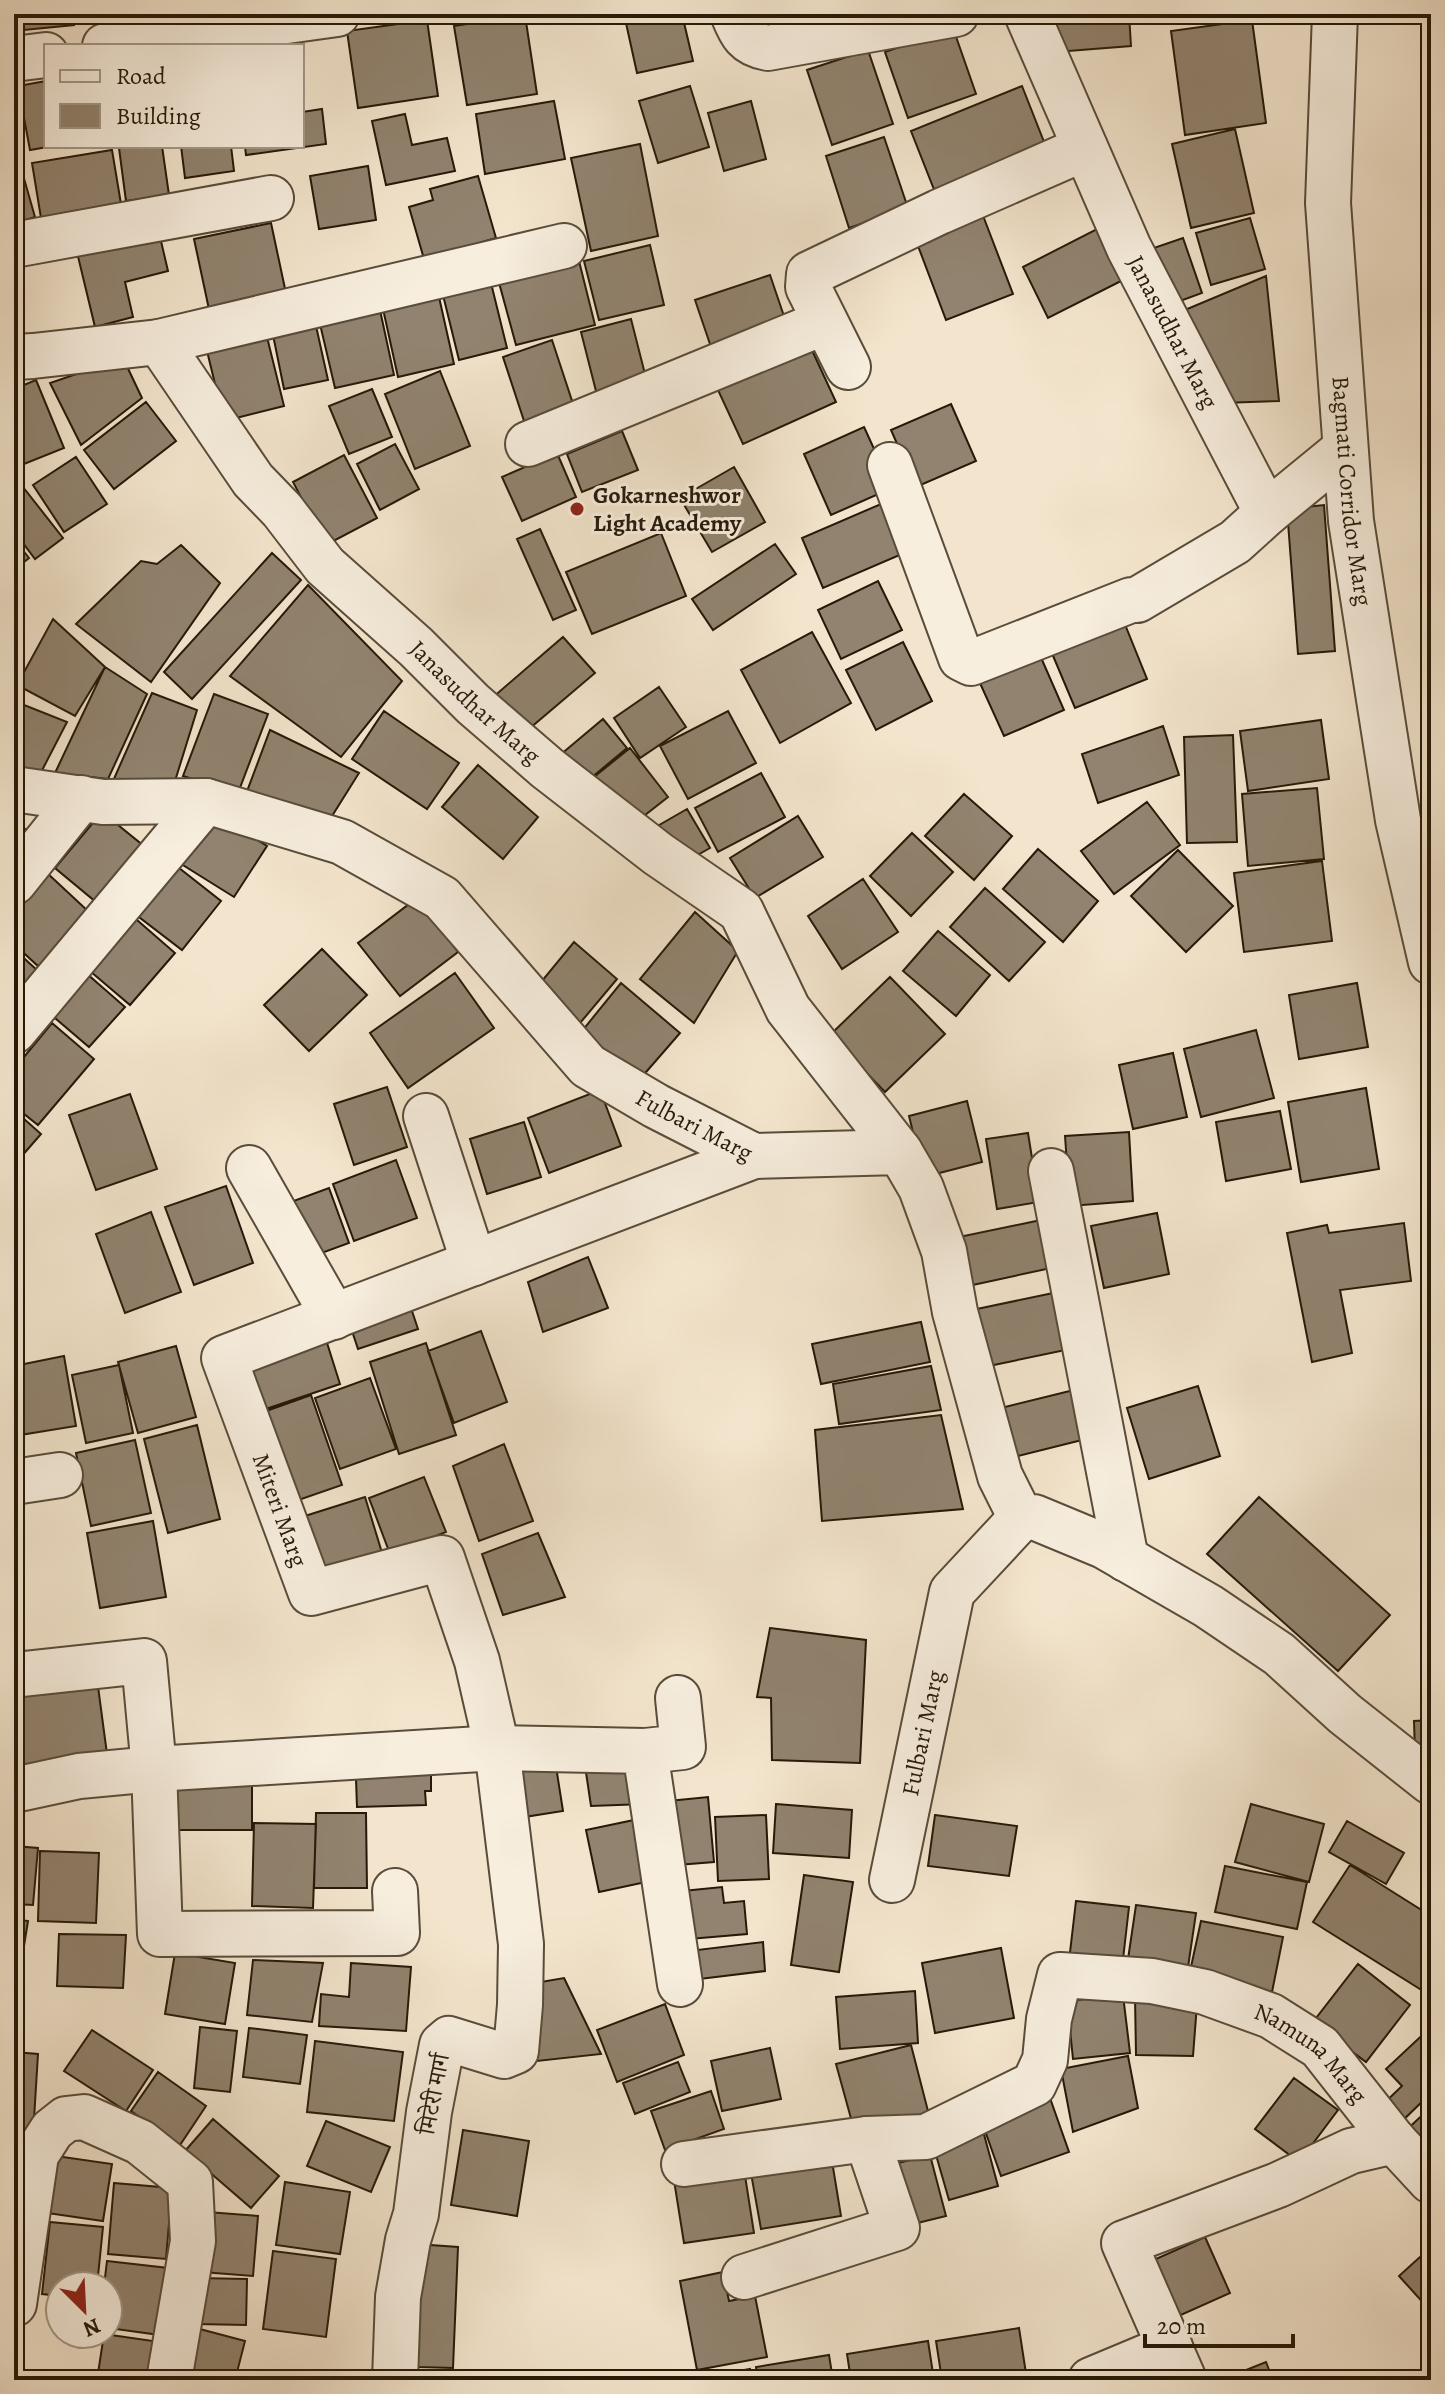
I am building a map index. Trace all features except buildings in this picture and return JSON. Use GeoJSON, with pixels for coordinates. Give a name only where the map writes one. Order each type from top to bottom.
{"type":"FeatureCollection","features":[{"type":"Feature","properties":{"kind":"street"},"geometry":{"type":"LineString","coordinates":[[120,44],[337,14]]}},
{"type":"Feature","properties":{"kind":"street"},"geometry":{"type":"LineString","coordinates":[[733,14],[743,37],[755,46],[768,48],[956,14]]}},
{"type":"Feature","properties":{"kind":"street","name":"Janasudhar Marg"},"geometry":{"type":"LineString","coordinates":[[1027,14],[1129,248],[1267,513]]}},
{"type":"Feature","properties":{"kind":"street","name":"Bagmati Corridor Marg"},"geometry":{"type":"LineString","coordinates":[[1335,14],[1328,203],[1351,521],[1398,820],[1431,962]]}},
{"type":"Feature","properties":{"kind":"street"},"geometry":{"type":"LineString","coordinates":[[14,59],[44,55]]}},
{"type":"Feature","properties":{"kind":"street"},"geometry":{"type":"LineString","coordinates":[[848,367],[808,287],[809,274],[939,212],[1085,148]]}},
{"type":"Feature","properties":{"kind":"street"},"geometry":{"type":"LineString","coordinates":[[14,245],[271,198]]}},
{"type":"Feature","properties":{"kind":"street"},"geometry":{"type":"LineString","coordinates":[[14,354],[15,357],[33,356],[159,342],[564,246]]}},
{"type":"Feature","properties":{"kind":"street"},"geometry":{"type":"LineString","coordinates":[[528,444],[825,322]]}},
{"type":"Feature","properties":{"kind":"street","name":"Janasudhar Marg"},"geometry":{"type":"LineString","coordinates":[[159,342],[253,480],[282,510],[325,566],[416,647],[473,704],[547,768],[658,854],[741,911],[788,1009],[900,1152]]}},
{"type":"Feature","properties":{"kind":"street"},"geometry":{"type":"LineString","coordinates":[[890,465],[961,658],[971,663],[1137,600],[1235,542],[1345,449]]}},
{"type":"Feature","properties":{"kind":"street","name":"Fulbari Marg"},"geometry":{"type":"LineString","coordinates":[[14,789],[103,802],[206,801],[342,842],[442,898],[588,1066],[656,1106],[754,1156],[900,1152]]}},
{"type":"Feature","properties":{"kind":"street"},"geometry":{"type":"LineString","coordinates":[[14,882],[81,798]]}},
{"type":"Feature","properties":{"kind":"street"},"geometry":{"type":"LineString","coordinates":[[14,1031],[206,801]]}},
{"type":"Feature","properties":{"kind":"street"},"geometry":{"type":"LineString","coordinates":[[426,1116],[474,1263]]}},
{"type":"Feature","properties":{"kind":"street"},"geometry":{"type":"LineString","coordinates":[[900,1152],[921,1188],[944,1251],[955,1312],[1000,1476],[1021,1518],[1034,1517],[1104,1546],[1208,1606],[1279,1654],[1345,1714],[1431,1782]]}},
{"type":"Feature","properties":{"kind":"street","name":"Miteri Marg"},"geometry":{"type":"LineString","coordinates":[[497,1748],[477,1661],[442,1558],[311,1593],[224,1358],[754,1156]]}},
{"type":"Feature","properties":{"kind":"street"},"geometry":{"type":"LineString","coordinates":[[249,1168],[334,1317]]}},
{"type":"Feature","properties":{"kind":"street"},"geometry":{"type":"LineString","coordinates":[[1051,1171],[1126,1559]]}},
{"type":"Feature","properties":{"kind":"street"},"geometry":{"type":"LineString","coordinates":[[14,1482],[60,1475]]}},
{"type":"Feature","properties":{"kind":"street","name":"Fulbari Marg"},"geometry":{"type":"LineString","coordinates":[[892,1880],[952,1592],[1021,1518]]}},
{"type":"Feature","properties":{"kind":"street"},"geometry":{"type":"LineString","coordinates":[[14,1675],[144,1661],[154,1769],[160,1934],[397,1933],[395,1891]]}},
{"type":"Feature","properties":{"kind":"street"},"geometry":{"type":"LineString","coordinates":[[14,1790],[79,1776],[154,1769],[497,1748],[645,1751],[683,1747],[678,1698]]}},
{"type":"Feature","properties":{"kind":"street","name":"मिटेरी मार्ग"},"geometry":{"type":"LineString","coordinates":[[395,2380],[398,2297],[416,2214],[429,2112],[442,2045],[449,2039],[504,2056],[516,2051],[521,1944],[497,1748]]}},
{"type":"Feature","properties":{"kind":"street"},"geometry":{"type":"LineString","coordinates":[[645,1751],[680,1984]]}},
{"type":"Feature","properties":{"kind":"street","name":"Namuna Marg"},"geometry":{"type":"LineString","coordinates":[[684,2164],[867,2139],[926,2137],[1034,2084],[1045,2060],[1049,2019],[1060,1975],[1152,1981],[1205,1992],[1271,2016],[1320,2047],[1394,2141],[1351,2151],[1278,2185],[1126,2240],[1124,2246],[1177,2364]]}},
{"type":"Feature","properties":{"kind":"street"},"geometry":{"type":"LineString","coordinates":[[14,2304],[36,2155],[52,2130],[66,2119],[84,2117],[140,2142],[190,2182],[193,2241],[169,2380]]}},
{"type":"Feature","properties":{"kind":"street"},"geometry":{"type":"LineString","coordinates":[[744,2277],[897,2228],[867,2139]]}},
{"type":"Feature","properties":{"kind":"street"},"geometry":{"type":"LineString","coordinates":[[1394,2141],[1431,2181]]}},
{"type":"Feature","properties":{"kind":"street"},"geometry":{"type":"LineString","coordinates":[[1091,2380],[1177,2364]]}},
{"type":"Feature","properties":{"kind":"place","name":"Gokarneshwor Light Academy"},"geometry":{"type":"Point","coordinates":[577,509]}}]}
